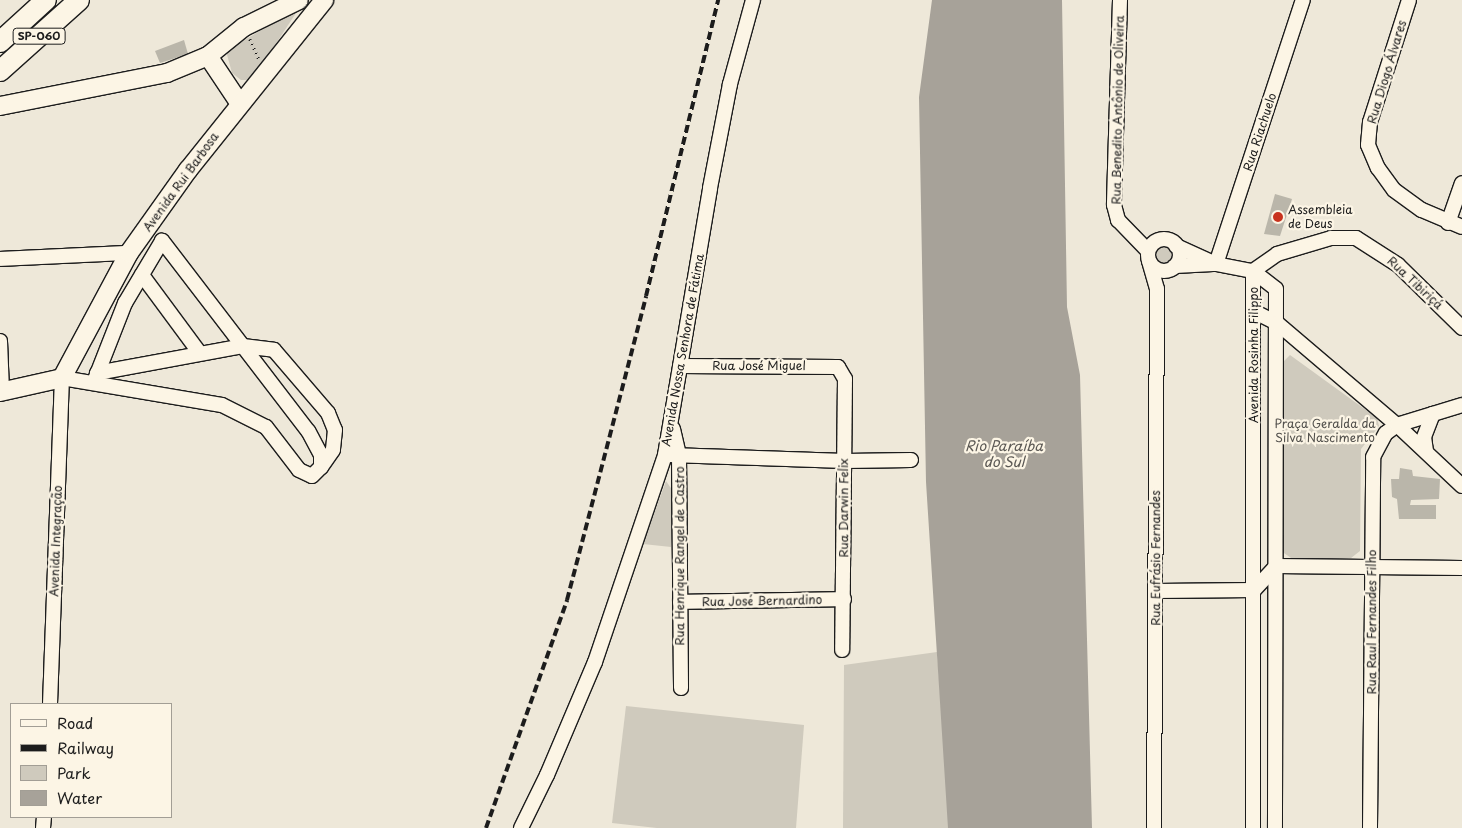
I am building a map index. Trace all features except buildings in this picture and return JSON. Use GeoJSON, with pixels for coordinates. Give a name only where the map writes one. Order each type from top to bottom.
{"type":"FeatureCollection","features":[{"type":"Feature","properties":{"kind":"highway","name":"SP-060"},"geometry":{"type":"LineString","coordinates":[[0,42],[46,0]]}},
{"type":"Feature","properties":{"kind":"highway","name":"SP-060"},"geometry":{"type":"LineString","coordinates":[[0,71],[79,0]]}},
{"type":"Feature","properties":{"kind":"main road"},"geometry":{"type":"LineString","coordinates":[[0,106],[167,73],[208,56],[244,26],[299,0]]}},
{"type":"Feature","properties":{"kind":"main road","name":"Avenida Rui Barbosa"},"geometry":{"type":"LineString","coordinates":[[62,378],[132,249],[240,104],[324,0]]}},
{"type":"Feature","properties":{"kind":"main road"},"geometry":{"type":"LineString","coordinates":[[208,56],[240,104]]}},
{"type":"Feature","properties":{"kind":"main road"},"geometry":{"type":"LineString","coordinates":[[1,392],[62,378]]}},
{"type":"Feature","properties":{"kind":"street","name":"Avenida Nossa Senhora de Fátima"},"geometry":{"type":"LineString","coordinates":[[521,828],[548,775],[595,662],[672,455],[672,425],[680,366],[725,112],[753,0]]}},
{"type":"Feature","properties":{"kind":"street","name":"Rua Benedito Antônio de Oliveira"},"geometry":{"type":"LineString","coordinates":[[1118,220],[1114,206],[1120,0]]}},
{"type":"Feature","properties":{"kind":"street","name":"Rua Riachuelo"},"geometry":{"type":"LineString","coordinates":[[1216,264],[1303,0]]}},
{"type":"Feature","properties":{"kind":"street","name":"Rua Diogo Álvares"},"geometry":{"type":"LineString","coordinates":[[1409,0],[1370,122],[1368,145],[1378,168],[1394,190],[1422,210],[1455,225]]}},
{"type":"Feature","properties":{"kind":"street"},"geometry":{"type":"LineString","coordinates":[[1455,225],[1462,183]]}},
{"type":"Feature","properties":{"kind":"street"},"geometry":{"type":"LineString","coordinates":[[1118,220],[1159,240],[1169,240],[1176,246],[1216,264],[1253,271]]}},
{"type":"Feature","properties":{"kind":"street"},"geometry":{"type":"LineString","coordinates":[[1118,220],[1149,256],[1156,268],[1216,264]]}},
{"type":"Feature","properties":{"kind":"street","name":"Rua Tibiriçá"},"geometry":{"type":"LineString","coordinates":[[1253,271],[1277,254],[1331,238],[1356,238],[1398,265],[1462,328]]}},
{"type":"Feature","properties":{"kind":"street"},"geometry":{"type":"LineString","coordinates":[[1158,289],[1149,256],[1159,240]]}},
{"type":"Feature","properties":{"kind":"street"},"geometry":{"type":"LineString","coordinates":[[95,378],[125,303],[160,242],[164,242],[308,431],[321,455],[321,467]]}},
{"type":"Feature","properties":{"kind":"street"},"geometry":{"type":"LineString","coordinates":[[1158,289],[1170,268],[1179,258],[1176,246]]}},
{"type":"Feature","properties":{"kind":"street"},"geometry":{"type":"LineString","coordinates":[[0,259],[132,249],[151,257]]}},
{"type":"Feature","properties":{"kind":"street","name":"Avenida Rosinha Filippo"},"geometry":{"type":"LineString","coordinates":[[1253,271],[1253,828]]}},
{"type":"Feature","properties":{"kind":"street","name":"Avenida Rosinha Filippo"},"geometry":{"type":"LineString","coordinates":[[1253,271],[1276,289],[1275,828]]}},
{"type":"Feature","properties":{"kind":"street"},"geometry":{"type":"LineString","coordinates":[[142,275],[199,352]]}},
{"type":"Feature","properties":{"kind":"street","name":"Rua Eufrásio Fernandes"},"geometry":{"type":"LineString","coordinates":[[1154,828],[1158,289]]}},
{"type":"Feature","properties":{"kind":"street"},"geometry":{"type":"LineString","coordinates":[[1254,312],[1277,323],[1398,425],[1462,486]]}},
{"type":"Feature","properties":{"kind":"street"},"geometry":{"type":"LineString","coordinates":[[0,341],[1,392]]}},
{"type":"Feature","properties":{"kind":"street"},"geometry":{"type":"LineString","coordinates":[[62,378],[95,378],[222,405],[266,427],[299,470],[312,476],[333,450],[335,430],[328,413],[274,350],[243,346],[199,352],[95,378]]}},
{"type":"Feature","properties":{"kind":"street","name":"Rua José Miguel"},"geometry":{"type":"LineString","coordinates":[[680,366],[838,367]]}},
{"type":"Feature","properties":{"kind":"street","name":"Rua Darwin Felix"},"geometry":{"type":"LineString","coordinates":[[838,367],[845,379],[842,650]]}},
{"type":"Feature","properties":{"kind":"street","name":"Avenida Integração"},"geometry":{"type":"LineString","coordinates":[[50,703],[62,378]]}},
{"type":"Feature","properties":{"kind":"street"},"geometry":{"type":"LineString","coordinates":[[1398,425],[1462,405]]}},
{"type":"Feature","properties":{"kind":"street"},"geometry":{"type":"LineString","coordinates":[[1426,451],[1424,437],[1433,414]]}},
{"type":"Feature","properties":{"kind":"street","name":"Rua Raul Fernandes Filho"},"geometry":{"type":"LineString","coordinates":[[1370,828],[1373,457],[1386,433],[1398,425]]}},
{"type":"Feature","properties":{"kind":"street"},"geometry":{"type":"LineString","coordinates":[[672,455],[845,461],[912,460]]}},
{"type":"Feature","properties":{"kind":"street","name":"Rua Henrique Rangel de Castro"},"geometry":{"type":"LineString","coordinates":[[672,455],[680,602],[681,688]]}},
{"type":"Feature","properties":{"kind":"street"},"geometry":{"type":"LineString","coordinates":[[1156,591],[1254,590],[1276,566],[1462,568]]}},
{"type":"Feature","properties":{"kind":"street","name":"Rua José Bernardino"},"geometry":{"type":"LineString","coordinates":[[680,602],[844,599]]}},
{"type":"Feature","properties":{"kind":"street"},"geometry":{"type":"LineString","coordinates":[[1253,828],[1280,828]]}},
{"type":"Feature","properties":{"kind":"path"},"geometry":{"type":"LineString","coordinates":[[244,26],[265,72]]}},
{"type":"Feature","properties":{"kind":"green space"},"geometry":{"type":"Polygon","coordinates":[[[300,7],[252,80],[241,80],[232,73],[226,51],[300,7]]]}},
{"type":"Feature","properties":{"kind":"green space"},"geometry":{"type":"Polygon","coordinates":[[[1163,246],[1169,249],[1172,255],[1169,261],[1163,264],[1157,261],[1154,255],[1157,249],[1163,246]]]}},
{"type":"Feature","properties":{"kind":"green space","name":"Praça Geralda da Silva Nascimento"},"geometry":{"type":"Polygon","coordinates":[[[1290,355],[1377,418],[1379,426],[1361,449],[1360,551],[1351,558],[1294,560],[1281,551],[1283,362],[1290,355]]]}},
{"type":"Feature","properties":{"kind":"green space"},"geometry":{"type":"Polygon","coordinates":[[[666,481],[675,494],[671,547],[643,544],[666,481]]]}},
{"type":"Feature","properties":{"kind":"green space"},"geometry":{"type":"Polygon","coordinates":[[[937,652],[950,828],[843,828],[844,665],[937,652]]]}},
{"type":"Feature","properties":{"kind":"green space"},"geometry":{"type":"Polygon","coordinates":[[[626,706],[804,725],[796,828],[657,828],[612,823],[626,706]]]}},
{"type":"Feature","properties":{"kind":"water","name":"Rio Paraíba do Sul"},"geometry":{"type":"Polygon","coordinates":[[[932,0],[1062,0],[1067,307],[1080,375],[1092,828],[948,828],[926,482],[919,97],[932,0]]]}},
{"type":"Feature","properties":{"kind":"railway"},"geometry":{"type":"LineString","coordinates":[[486,828],[567,600],[646,296],[718,0]]}},
{"type":"Feature","properties":{"kind":"place","name":"Assembleia de Deus"},"geometry":{"type":"Point","coordinates":[1278,217]}}]}
